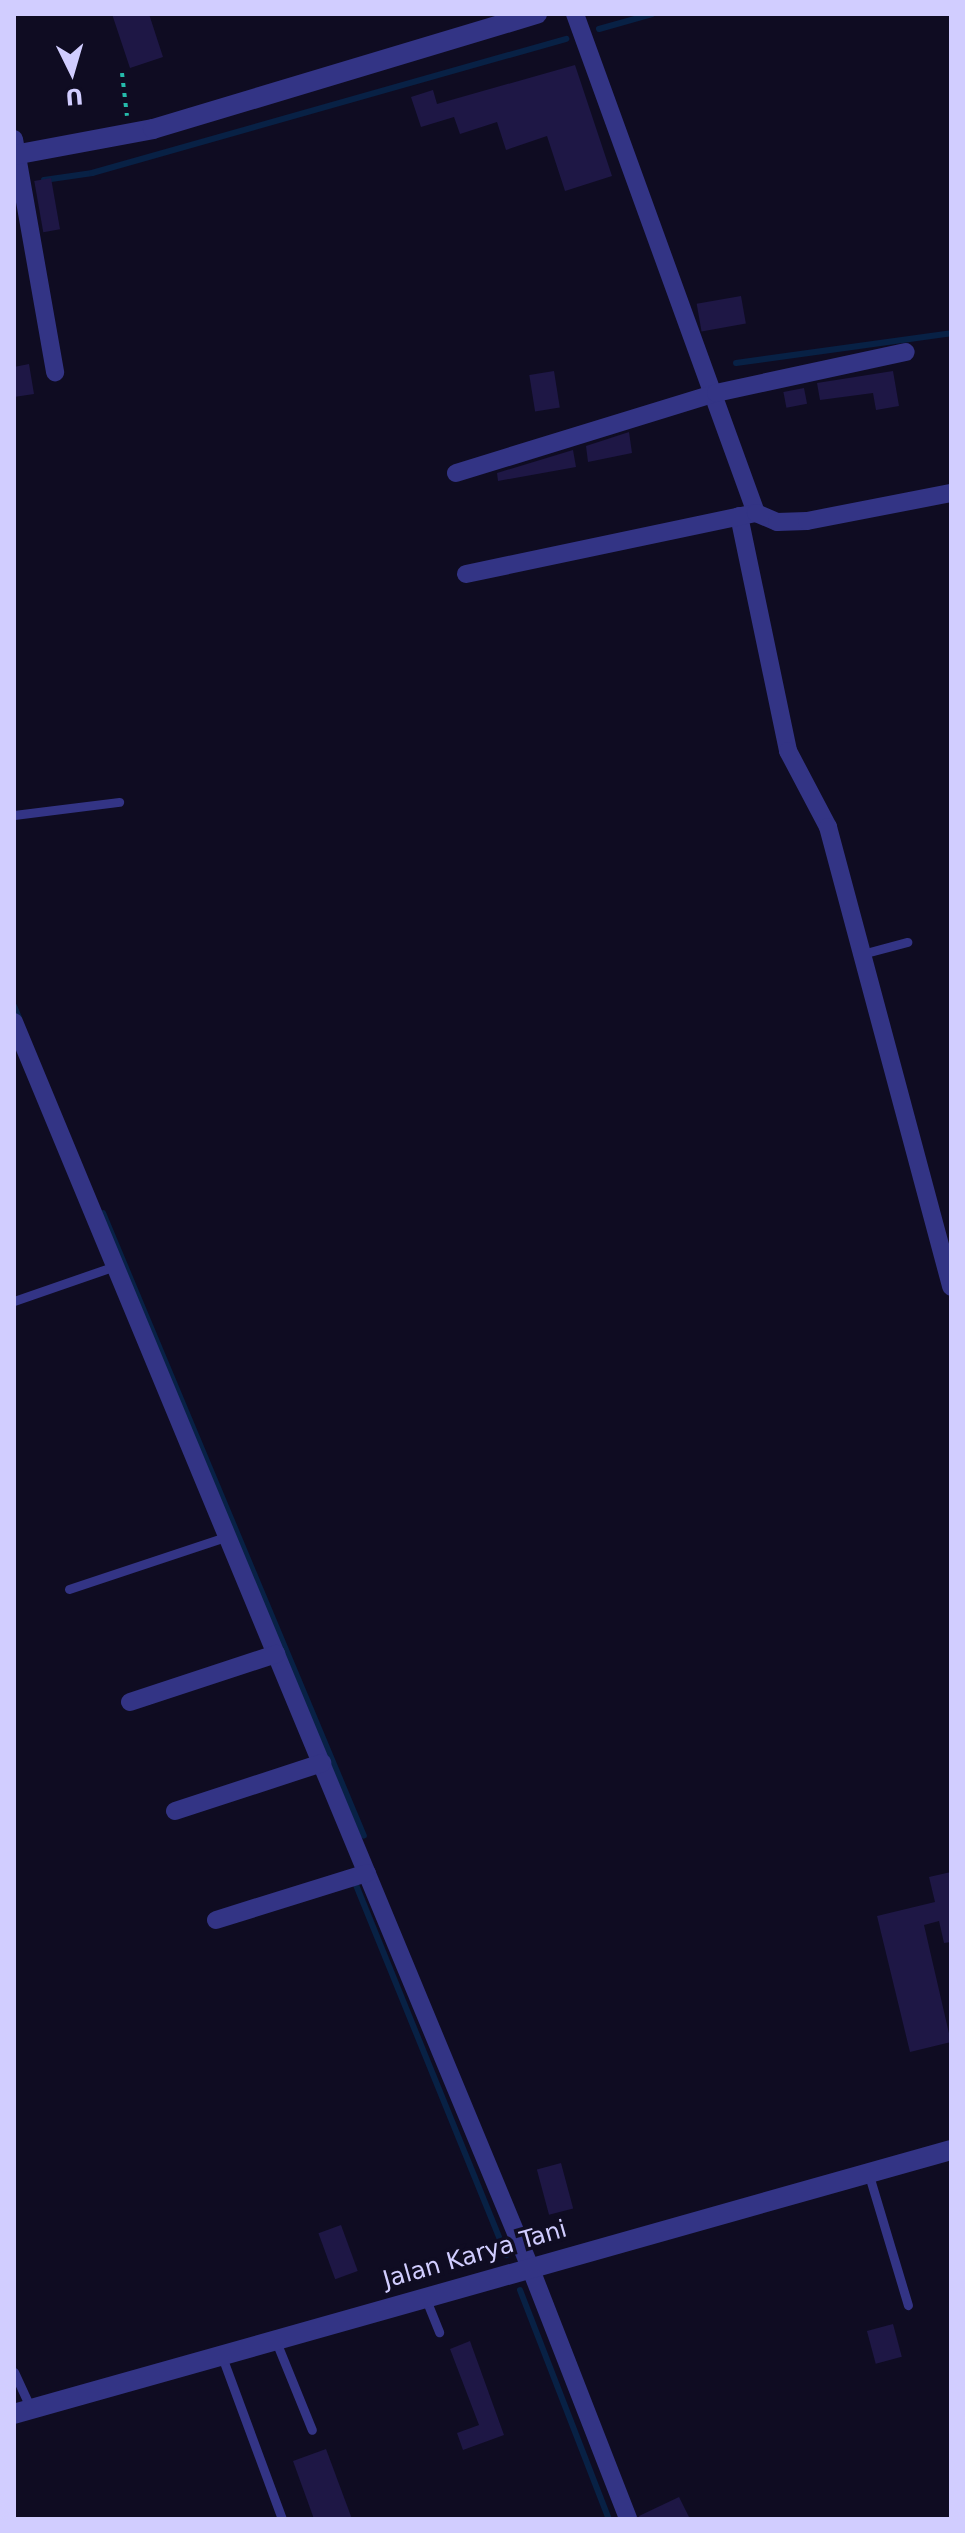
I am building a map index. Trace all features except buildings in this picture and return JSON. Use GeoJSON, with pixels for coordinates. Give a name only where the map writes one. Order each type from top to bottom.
{"type":"FeatureCollection","features":[{"type":"Feature","properties":{"kind":"street"},"geometry":{"type":"LineString","coordinates":[[55,372],[16,149],[129,134],[379,65],[537,14]]}},
{"type":"Feature","properties":{"kind":"street"},"geometry":{"type":"LineString","coordinates":[[575,14],[716,393],[748,515],[788,751],[822,811],[951,1287]]}},
{"type":"Feature","properties":{"kind":"street"},"geometry":{"type":"LineString","coordinates":[[456,473],[716,393],[906,352]]}},
{"type":"Feature","properties":{"kind":"street"},"geometry":{"type":"LineString","coordinates":[[466,574],[748,515],[777,522],[807,521],[951,493]]}},
{"type":"Feature","properties":{"kind":"street"},"geometry":{"type":"LineString","coordinates":[[14,1022],[112,1267],[322,1763],[530,2267],[628,2519]]}},
{"type":"Feature","properties":{"kind":"street"},"geometry":{"type":"LineString","coordinates":[[130,1702],[276,1654]]}},
{"type":"Feature","properties":{"kind":"street"},"geometry":{"type":"LineString","coordinates":[[175,1811],[322,1763]]}},
{"type":"Feature","properties":{"kind":"street"},"geometry":{"type":"LineString","coordinates":[[216,1920],[367,1873]]}},
{"type":"Feature","properties":{"kind":"street","name":"Jalan Karya Tani"},"geometry":{"type":"LineString","coordinates":[[23,2411],[951,2150]]}},
{"type":"Feature","properties":{"kind":"lane"},"geometry":{"type":"LineString","coordinates":[[14,815],[119,802]]}},
{"type":"Feature","properties":{"kind":"lane"},"geometry":{"type":"LineString","coordinates":[[862,954],[907,942]]}},
{"type":"Feature","properties":{"kind":"lane"},"geometry":{"type":"LineString","coordinates":[[14,1301],[112,1267]]}},
{"type":"Feature","properties":{"kind":"lane"},"geometry":{"type":"LineString","coordinates":[[69,1589],[225,1537]]}},
{"type":"Feature","properties":{"kind":"lane"},"geometry":{"type":"LineString","coordinates":[[868,2172],[908,2305]]}},
{"type":"Feature","properties":{"kind":"lane"},"geometry":{"type":"LineString","coordinates":[[425,2297],[439,2332]]}},
{"type":"Feature","properties":{"kind":"lane"},"geometry":{"type":"LineString","coordinates":[[275,2339],[312,2430]]}},
{"type":"Feature","properties":{"kind":"lane"},"geometry":{"type":"LineString","coordinates":[[221,2354],[282,2519]]}},
{"type":"Feature","properties":{"kind":"lane"},"geometry":{"type":"LineString","coordinates":[[14,2372],[23,2411]]}},
{"type":"Feature","properties":{"kind":"path"},"geometry":{"type":"LineString","coordinates":[[122,73],[129,134]]}},
{"type":"Feature","properties":{"kind":"waterway"},"geometry":{"type":"LineString","coordinates":[[599,29],[652,14]]}},
{"type":"Feature","properties":{"kind":"waterway"},"geometry":{"type":"LineString","coordinates":[[44,180],[92,173],[566,39]]}},
{"type":"Feature","properties":{"kind":"waterway"},"geometry":{"type":"LineString","coordinates":[[736,363],[951,333]]}},
{"type":"Feature","properties":{"kind":"waterway"},"geometry":{"type":"LineString","coordinates":[[14,1006],[19,1018]]}},
{"type":"Feature","properties":{"kind":"waterway"},"geometry":{"type":"LineString","coordinates":[[103,1213],[364,1836]]}},
{"type":"Feature","properties":{"kind":"waterway"},"geometry":{"type":"LineString","coordinates":[[354,1880],[506,2255]]}},
{"type":"Feature","properties":{"kind":"waterway"},"geometry":{"type":"LineString","coordinates":[[520,2290],[609,2519]]}}]}
